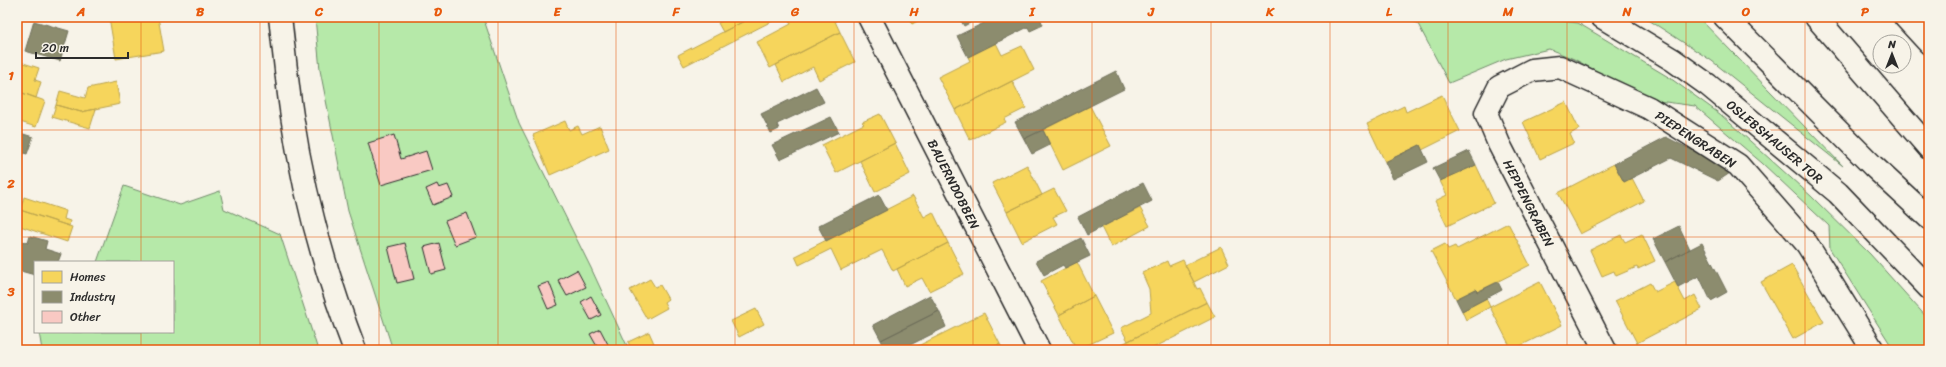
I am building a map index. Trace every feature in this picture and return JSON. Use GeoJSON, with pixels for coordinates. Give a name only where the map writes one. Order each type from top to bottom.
{"type":"FeatureCollection","features":[{"type":"Feature","properties":{"kind":"main road"},"geometry":{"type":"LineString","coordinates":[[280,17],[292,117],[312,217],[342,315],[355,350]]}},
{"type":"Feature","properties":{"kind":"main road","name":"BAUERNDOBBEN"},"geometry":{"type":"LineString","coordinates":[[869,17],[1039,350]]}},
{"type":"Feature","properties":{"kind":"main road","name":"OSLEBSHAUSER TOR"},"geometry":{"type":"LineString","coordinates":[[1602,17],[1673,60],[1708,86],[1838,193],[1929,288]]}},
{"type":"Feature","properties":{"kind":"main road"},"geometry":{"type":"LineString","coordinates":[[1725,17],[1873,166],[1929,218]]}},
{"type":"Feature","properties":{"kind":"main road"},"geometry":{"type":"LineString","coordinates":[[1816,17],[1929,148]]}},
{"type":"Feature","properties":{"kind":"main road"},"geometry":{"type":"LineString","coordinates":[[1906,17],[1929,43]]}},
{"type":"Feature","properties":{"kind":"main road","name":"PIEPENGRABEN"},"geometry":{"type":"LineString","coordinates":[[1532,70],[1560,67],[1649,108],[1738,165],[1807,244],[1872,350]]}},
{"type":"Feature","properties":{"kind":"main road","name":"HEPPENGRABEN"},"geometry":{"type":"LineString","coordinates":[[1532,70],[1499,87],[1486,113],[1499,144],[1605,350]]}},
{"type":"Feature","properties":{"kind":"green space"},"geometry":{"type":"Polygon","coordinates":[[[315,17],[483,17],[519,123],[591,268],[629,350],[393,350],[348,211],[320,70],[315,17]]]}},
{"type":"Feature","properties":{"kind":"green space"},"geometry":{"type":"Polygon","coordinates":[[[1407,17],[1529,17],[1578,23],[1670,78],[1720,114],[1811,196],[1870,254],[1929,320],[1929,350],[1894,350],[1830,249],[1829,226],[1762,163],[1695,106],[1651,100],[1574,59],[1549,49],[1506,59],[1449,83],[1418,24],[1407,17]]]}},
{"type":"Feature","properties":{"kind":"green space"},"geometry":{"type":"Polygon","coordinates":[[[1644,17],[1698,17],[1843,166],[1712,61],[1644,17]]]}},
{"type":"Feature","properties":{"kind":"green space"},"geometry":{"type":"Polygon","coordinates":[[[124,186],[180,205],[220,191],[224,209],[280,234],[318,350],[42,350],[39,333],[174,333],[174,261],[97,261],[124,186]]]}},
{"type":"Feature","properties":{"kind":"building: Homes"},"geometry":{"type":"Polygon","coordinates":[[[109,17],[158,17],[164,51],[116,59],[109,17]]]}},
{"type":"Feature","properties":{"kind":"building: Homes"},"geometry":{"type":"Polygon","coordinates":[[[729,17],[752,17],[723,32],[718,23],[729,17]]]}},
{"type":"Feature","properties":{"kind":"building: Homes"},"geometry":{"type":"Polygon","coordinates":[[[752,17],[780,17],[684,66],[678,55],[752,17]]]}},
{"type":"Feature","properties":{"kind":"building: Homes"},"geometry":{"type":"Polygon","coordinates":[[[795,17],[833,17],[840,32],[770,68],[757,42],[791,24],[789,20],[795,17]]]}},
{"type":"Feature","properties":{"kind":"building: Homes"},"geometry":{"type":"Polygon","coordinates":[[[908,17],[925,17],[912,24],[908,17]]]}},
{"type":"Feature","properties":{"kind":"building: Homes"},"geometry":{"type":"Polygon","coordinates":[[[840,32],[855,62],[819,80],[813,67],[784,82],[776,65],[840,32]]]}},
{"type":"Feature","properties":{"kind":"building: Homes"},"geometry":{"type":"Polygon","coordinates":[[[996,43],[1002,55],[1022,46],[1034,70],[955,110],[938,77],[970,61],[968,57],[996,43]]]}},
{"type":"Feature","properties":{"kind":"building: Homes"},"geometry":{"type":"Polygon","coordinates":[[[17,61],[39,68],[35,80],[41,82],[36,98],[17,91],[17,61]]]}},
{"type":"Feature","properties":{"kind":"building: Homes"},"geometry":{"type":"Polygon","coordinates":[[[1012,81],[1026,108],[1004,119],[1006,122],[970,140],[955,110],[1012,81]]]}},
{"type":"Feature","properties":{"kind":"building: Homes"},"geometry":{"type":"Polygon","coordinates":[[[116,82],[120,104],[81,112],[56,105],[60,91],[85,98],[88,88],[116,82]]]}},
{"type":"Feature","properties":{"kind":"building: Homes"},"geometry":{"type":"Polygon","coordinates":[[[17,91],[45,101],[36,127],[17,121],[17,91]]]}},
{"type":"Feature","properties":{"kind":"building: Homes"},"geometry":{"type":"Polygon","coordinates":[[[1442,95],[1460,131],[1422,150],[1420,145],[1385,162],[1367,124],[1404,106],[1406,112],[1442,95]]]}},
{"type":"Feature","properties":{"kind":"building: Homes"},"geometry":{"type":"Polygon","coordinates":[[[1566,102],[1579,129],[1570,134],[1574,143],[1540,159],[1523,122],[1566,102]]]}},
{"type":"Feature","properties":{"kind":"building: Homes"},"geometry":{"type":"Polygon","coordinates":[[[56,105],[81,112],[96,109],[90,128],[52,117],[56,105]]]}},
{"type":"Feature","properties":{"kind":"building: Homes"},"geometry":{"type":"Polygon","coordinates":[[[1090,106],[1111,146],[1063,170],[1043,130],[1090,106]]]}},
{"type":"Feature","properties":{"kind":"building: Homes"},"geometry":{"type":"Polygon","coordinates":[[[880,114],[895,143],[836,173],[822,145],[864,124],[862,122],[880,114]]]}},
{"type":"Feature","properties":{"kind":"building: Homes"},"geometry":{"type":"Polygon","coordinates":[[[565,121],[569,130],[578,126],[582,134],[600,126],[609,149],[550,175],[533,135],[565,121]]]}},
{"type":"Feature","properties":{"kind":"building: Homes"},"geometry":{"type":"Polygon","coordinates":[[[895,143],[910,174],[875,192],[860,161],[895,143]]]}},
{"type":"Feature","properties":{"kind":"building: Homes"},"geometry":{"type":"Polygon","coordinates":[[[1614,164],[1624,182],[1632,178],[1644,201],[1580,234],[1558,193],[1614,164]]]}},
{"type":"Feature","properties":{"kind":"building: Homes"},"geometry":{"type":"Polygon","coordinates":[[[1027,165],[1042,195],[1007,212],[992,183],[1027,165]]]}},
{"type":"Feature","properties":{"kind":"building: Homes"},"geometry":{"type":"Polygon","coordinates":[[[1476,165],[1494,203],[1447,226],[1435,201],[1447,195],[1440,181],[1476,165]]]}},
{"type":"Feature","properties":{"kind":"building: Homes"},"geometry":{"type":"Polygon","coordinates":[[[1054,189],[1066,211],[1053,217],[1057,224],[1022,242],[1007,212],[1054,189]]]}},
{"type":"Feature","properties":{"kind":"building: Homes"},"geometry":{"type":"Polygon","coordinates":[[[913,196],[924,217],[933,212],[948,243],[893,271],[882,250],[841,270],[831,249],[799,265],[795,256],[913,196]]]}},
{"type":"Feature","properties":{"kind":"building: Homes"},"geometry":{"type":"Polygon","coordinates":[[[24,197],[66,211],[64,219],[70,221],[69,226],[20,210],[24,197]]]}},
{"type":"Feature","properties":{"kind":"building: Homes"},"geometry":{"type":"Polygon","coordinates":[[[1140,208],[1150,226],[1111,247],[1101,227],[1140,208]]]}},
{"type":"Feature","properties":{"kind":"building: Homes"},"geometry":{"type":"Polygon","coordinates":[[[20,210],[72,227],[67,242],[17,225],[20,210]]]}},
{"type":"Feature","properties":{"kind":"building: Homes"},"geometry":{"type":"Polygon","coordinates":[[[1508,223],[1530,265],[1477,292],[1476,289],[1456,299],[1431,251],[1445,244],[1448,249],[1455,246],[1457,249],[1508,223]]]}},
{"type":"Feature","properties":{"kind":"building: Homes"},"geometry":{"type":"Polygon","coordinates":[[[1642,234],[1655,261],[1638,269],[1637,267],[1616,276],[1614,271],[1602,276],[1590,250],[1621,235],[1625,242],[1642,234]]]}},
{"type":"Feature","properties":{"kind":"building: Homes"},"geometry":{"type":"Polygon","coordinates":[[[948,243],[964,274],[929,291],[922,278],[905,286],[897,269],[948,243]]]}},
{"type":"Feature","properties":{"kind":"building: Homes"},"geometry":{"type":"Polygon","coordinates":[[[1221,247],[1229,264],[1194,282],[1185,265],[1221,247]]]}},
{"type":"Feature","properties":{"kind":"building: Homes"},"geometry":{"type":"Polygon","coordinates":[[[1183,260],[1197,289],[1200,288],[1207,302],[1128,341],[1121,328],[1151,313],[1149,289],[1142,273],[1167,261],[1169,266],[1183,260]]]}},
{"type":"Feature","properties":{"kind":"building: Homes"},"geometry":{"type":"Polygon","coordinates":[[[1077,262],[1094,296],[1059,315],[1041,281],[1077,262]]]}},
{"type":"Feature","properties":{"kind":"building: Homes"},"geometry":{"type":"Polygon","coordinates":[[[1792,265],[1824,322],[1793,339],[1761,282],[1792,265]]]}},
{"type":"Feature","properties":{"kind":"building: Homes"},"geometry":{"type":"Polygon","coordinates":[[[650,279],[655,287],[660,285],[668,299],[664,302],[667,308],[647,319],[630,290],[650,279]]]}},
{"type":"Feature","properties":{"kind":"building: Homes"},"geometry":{"type":"Polygon","coordinates":[[[1540,282],[1562,325],[1512,350],[1490,307],[1540,282]]]}},
{"type":"Feature","properties":{"kind":"building: Homes"},"geometry":{"type":"Polygon","coordinates":[[[1675,282],[1685,301],[1695,295],[1702,309],[1637,343],[1615,301],[1650,283],[1655,292],[1675,282]]]}},
{"type":"Feature","properties":{"kind":"building: Homes"},"geometry":{"type":"Polygon","coordinates":[[[1094,296],[1113,333],[1077,350],[1059,315],[1094,296]]]}},
{"type":"Feature","properties":{"kind":"building: Homes"},"geometry":{"type":"Polygon","coordinates":[[[1486,298],[1490,307],[1466,320],[1462,311],[1486,298]]]}},
{"type":"Feature","properties":{"kind":"building: Homes"},"geometry":{"type":"Polygon","coordinates":[[[1207,302],[1215,317],[1149,350],[1110,350],[1207,302]]]}},
{"type":"Feature","properties":{"kind":"building: Homes"},"geometry":{"type":"Polygon","coordinates":[[[756,309],[764,324],[739,337],[731,321],[756,309]]]}},
{"type":"Feature","properties":{"kind":"building: Homes"},"geometry":{"type":"Polygon","coordinates":[[[984,313],[1000,344],[988,350],[917,350],[916,347],[984,313]]]}},
{"type":"Feature","properties":{"kind":"building: Homes"},"geometry":{"type":"Polygon","coordinates":[[[649,332],[657,350],[632,350],[628,342],[649,332]]]}},
{"type":"Feature","properties":{"kind":"building: Homes"},"geometry":{"type":"Polygon","coordinates":[[[1000,344],[1003,350],[988,350],[1000,344]]]}},
{"type":"Feature","properties":{"kind":"building: Industry"},"geometry":{"type":"Polygon","coordinates":[[[959,17],[981,17],[964,26],[959,17]]]}},
{"type":"Feature","properties":{"kind":"building: Industry"},"geometry":{"type":"Polygon","coordinates":[[[981,17],[1042,17],[1040,18],[1043,25],[1030,31],[1028,27],[968,57],[957,36],[984,23],[981,17]]]}},
{"type":"Feature","properties":{"kind":"building: Industry"},"geometry":{"type":"Polygon","coordinates":[[[34,21],[69,31],[60,61],[25,51],[34,21]]]}},
{"type":"Feature","properties":{"kind":"building: Industry"},"geometry":{"type":"Polygon","coordinates":[[[1116,71],[1124,89],[1024,139],[1015,122],[1116,71]]]}},
{"type":"Feature","properties":{"kind":"building: Industry"},"geometry":{"type":"Polygon","coordinates":[[[816,87],[824,102],[777,124],[779,129],[771,133],[761,114],[816,87]]]}},
{"type":"Feature","properties":{"kind":"building: Industry"},"geometry":{"type":"Polygon","coordinates":[[[831,117],[839,132],[780,160],[772,145],[831,117]]]}},
{"type":"Feature","properties":{"kind":"building: Industry"},"geometry":{"type":"Polygon","coordinates":[[[1043,130],[1050,145],[1032,154],[1024,139],[1043,130]]]}},
{"type":"Feature","properties":{"kind":"building: Industry"},"geometry":{"type":"Polygon","coordinates":[[[17,132],[33,137],[27,154],[17,151],[17,132]]]}},
{"type":"Feature","properties":{"kind":"building: Industry"},"geometry":{"type":"Polygon","coordinates":[[[1666,137],[1733,171],[1718,181],[1671,158],[1624,182],[1614,164],[1666,137]]]}},
{"type":"Feature","properties":{"kind":"building: Industry"},"geometry":{"type":"Polygon","coordinates":[[[1420,145],[1428,162],[1393,179],[1385,162],[1420,145]]]}},
{"type":"Feature","properties":{"kind":"building: Industry"},"geometry":{"type":"Polygon","coordinates":[[[1469,151],[1476,165],[1440,181],[1433,168],[1469,151]]]}},
{"type":"Feature","properties":{"kind":"building: Industry"},"geometry":{"type":"Polygon","coordinates":[[[1143,183],[1152,201],[1087,235],[1078,217],[1143,183]]]}},
{"type":"Feature","properties":{"kind":"building: Industry"},"geometry":{"type":"Polygon","coordinates":[[[879,195],[887,210],[826,241],[818,226],[879,195]]]}},
{"type":"Feature","properties":{"kind":"building: Industry"},"geometry":{"type":"Polygon","coordinates":[[[1679,226],[1690,249],[1665,262],[1653,239],[1679,226]]]}},
{"type":"Feature","properties":{"kind":"building: Industry"},"geometry":{"type":"Polygon","coordinates":[[[30,236],[47,241],[45,249],[61,254],[58,261],[34,261],[34,275],[17,270],[17,256],[22,241],[28,243],[30,236]]]}},
{"type":"Feature","properties":{"kind":"building: Industry"},"geometry":{"type":"Polygon","coordinates":[[[1081,238],[1090,256],[1065,268],[1063,265],[1044,275],[1036,261],[1081,238]]]}},
{"type":"Feature","properties":{"kind":"building: Industry"},"geometry":{"type":"Polygon","coordinates":[[[1702,243],[1727,292],[1711,301],[1699,276],[1678,287],[1665,262],[1702,243]]]}},
{"type":"Feature","properties":{"kind":"building: Industry"},"geometry":{"type":"Polygon","coordinates":[[[1498,282],[1502,290],[1462,311],[1456,299],[1476,289],[1477,292],[1498,282]]]}},
{"type":"Feature","properties":{"kind":"building: Industry"},"geometry":{"type":"Polygon","coordinates":[[[930,295],[939,311],[881,340],[873,325],[930,295]]]}},
{"type":"Feature","properties":{"kind":"building: Industry"},"geometry":{"type":"Polygon","coordinates":[[[939,311],[946,327],[900,350],[886,350],[881,340],[939,311]]]}},
{"type":"Feature","properties":{"kind":"building: Other"},"geometry":{"type":"Polygon","coordinates":[[[394,135],[401,159],[426,151],[432,170],[381,185],[368,143],[394,135]]]}},
{"type":"Feature","properties":{"kind":"building: Other"},"geometry":{"type":"Polygon","coordinates":[[[437,184],[439,188],[448,185],[453,197],[433,205],[426,189],[437,184]]]}},
{"type":"Feature","properties":{"kind":"building: Other"},"geometry":{"type":"Polygon","coordinates":[[[467,213],[476,237],[455,245],[445,221],[467,213]]]}},
{"type":"Feature","properties":{"kind":"building: Other"},"geometry":{"type":"Polygon","coordinates":[[[405,243],[414,279],[397,283],[388,247],[405,243]]]}},
{"type":"Feature","properties":{"kind":"building: Other"},"geometry":{"type":"Polygon","coordinates":[[[439,243],[446,270],[431,274],[424,247],[439,243]]]}},
{"type":"Feature","properties":{"kind":"building: Other"},"geometry":{"type":"Polygon","coordinates":[[[577,270],[586,287],[567,296],[558,280],[577,270]]]}},
{"type":"Feature","properties":{"kind":"building: Other"},"geometry":{"type":"Polygon","coordinates":[[[549,282],[558,305],[548,309],[538,286],[549,282]]]}},
{"type":"Feature","properties":{"kind":"building: Other"},"geometry":{"type":"Polygon","coordinates":[[[591,296],[601,315],[591,320],[581,302],[591,296]]]}},
{"type":"Feature","properties":{"kind":"building: Other"},"geometry":{"type":"Polygon","coordinates":[[[600,329],[611,350],[599,350],[590,334],[600,329]]]}}]}
